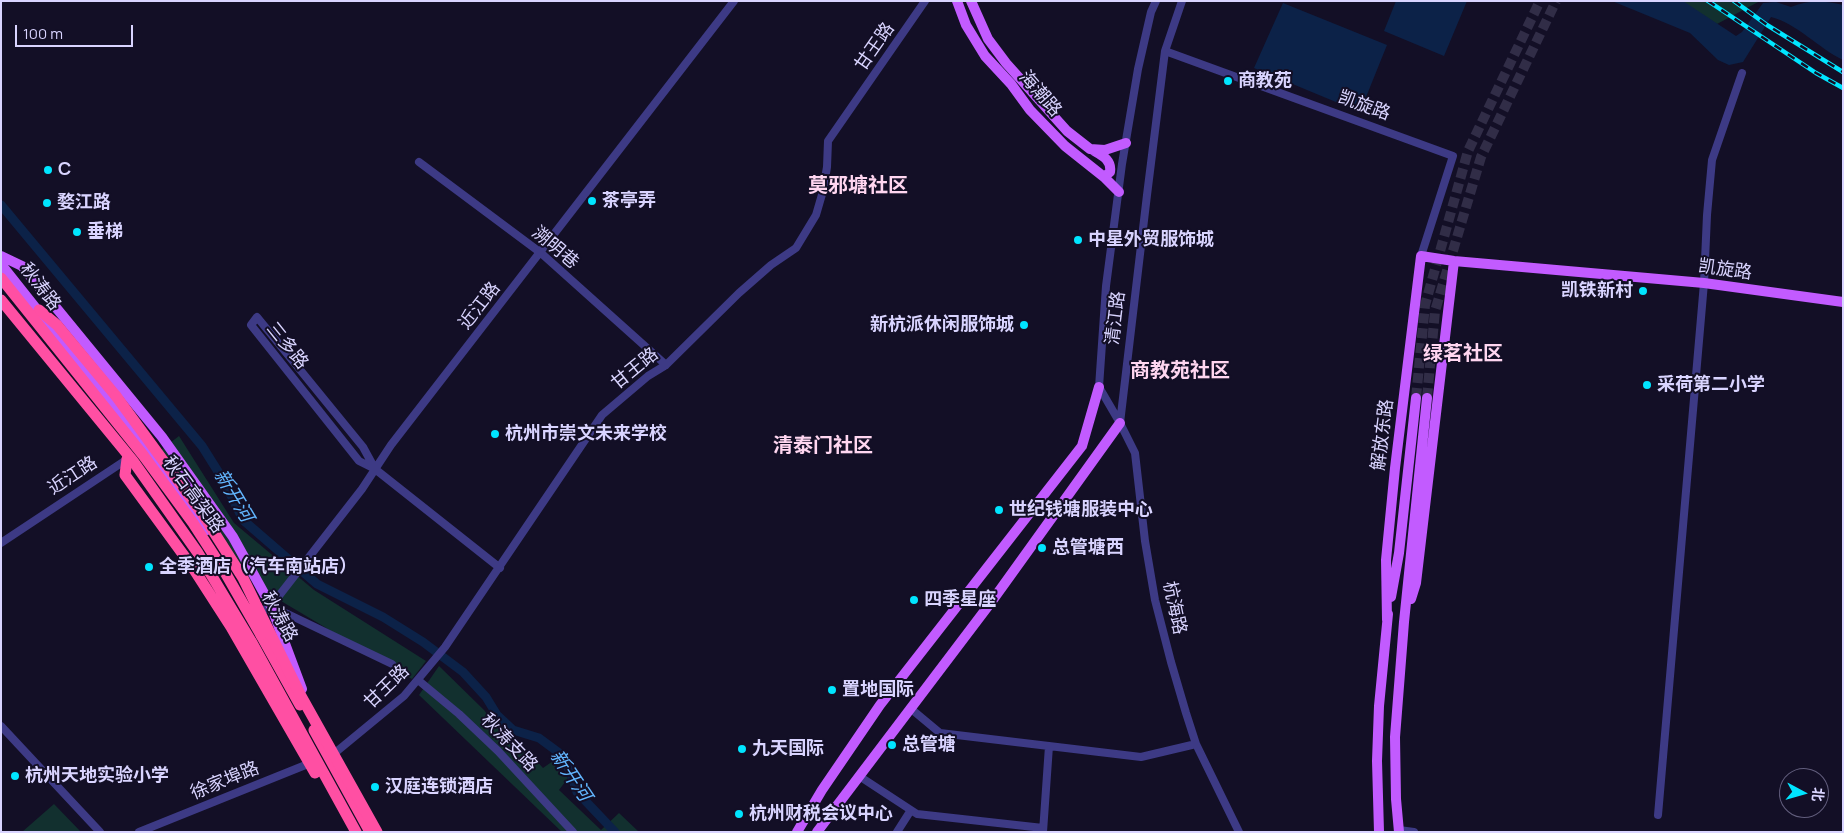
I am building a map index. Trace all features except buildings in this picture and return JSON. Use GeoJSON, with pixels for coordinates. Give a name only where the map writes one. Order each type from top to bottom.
{"type":"FeatureCollection","features":[{"type":"Feature","properties":{"kind":"highway","name":"秋石高架路"},"geometry":{"type":"LineString","coordinates":[[1,278],[136,447],[193,523],[243,603],[370,832]]}},
{"type":"Feature","properties":{"kind":"highway","name":"秋石高架路"},"geometry":{"type":"LineString","coordinates":[[1,300],[133,461],[198,553],[251,641],[356,832]]}},
{"type":"Feature","properties":{"kind":"highway"},"geometry":{"type":"LineString","coordinates":[[38,310],[57,326],[116,396],[204,515],[243,578],[301,696],[379,832]]}},
{"type":"Feature","properties":{"kind":"highway"},"geometry":{"type":"LineString","coordinates":[[127,459],[125,475],[193,568],[231,627],[350,832]]}},
{"type":"Feature","properties":{"kind":"main road","name":"海潮路"},"geometry":{"type":"LineString","coordinates":[[957,1],[966,25],[985,56],[1011,84],[1030,110],[1065,146],[1104,177],[1119,192]]}},
{"type":"Feature","properties":{"kind":"main road","name":"海潮路"},"geometry":{"type":"LineString","coordinates":[[972,1],[988,39],[1006,62],[1067,131],[1106,159],[1110,164],[1110,172],[1104,177]]}},
{"type":"Feature","properties":{"kind":"main road"},"geometry":{"type":"LineString","coordinates":[[1090,149],[1105,150],[1126,143]]}},
{"type":"Feature","properties":{"kind":"main road"},"geometry":{"type":"LineString","coordinates":[[1,256],[22,266],[162,437],[233,537],[271,606],[305,696]]}},
{"type":"Feature","properties":{"kind":"main road","name":"凯旋路"},"geometry":{"type":"LineString","coordinates":[[1421,256],[1454,261],[1704,283],[1843,302]]}},
{"type":"Feature","properties":{"kind":"main road","name":"解放东路"},"geometry":{"type":"LineString","coordinates":[[1387,620],[1386,560],[1395,468],[1421,256]]}},
{"type":"Feature","properties":{"kind":"main road","name":"解放东路"},"geometry":{"type":"LineString","coordinates":[[1404,622],[1416,583],[1454,261]]}},
{"type":"Feature","properties":{"kind":"main road","name":"秋涛路"},"geometry":{"type":"LineString","coordinates":[[1,264],[146,447],[214,541],[258,613],[379,832]]}},
{"type":"Feature","properties":{"kind":"main road","name":"秋涛路"},"geometry":{"type":"LineString","coordinates":[[1,308],[166,505],[244,622],[362,832]]}},
{"type":"Feature","properties":{"kind":"main road","name":"清江路"},"geometry":{"type":"LineString","coordinates":[[797,832],[822,790],[880,705],[1082,446],[1099,387]]}},
{"type":"Feature","properties":{"kind":"main road","name":"解放东路"},"geometry":{"type":"LineString","coordinates":[[1379,832],[1377,761],[1379,706],[1387,620],[1422,398],[1395,737],[1396,799],[1399,831]]}},
{"type":"Feature","properties":{"kind":"main road","name":"清江路"},"geometry":{"type":"LineString","coordinates":[[817,832],[992,601],[1120,422]]}},
{"type":"Feature","properties":{"kind":"street","name":"近江路"},"geometry":{"type":"LineString","coordinates":[[244,622],[271,606],[290,582],[362,489],[391,445],[734,1]]}},
{"type":"Feature","properties":{"kind":"street","name":"甘王路"},"geometry":{"type":"LineString","coordinates":[[336,752],[404,696],[445,647],[602,415],[648,376],[666,364],[771,264],[796,248],[816,215],[827,167],[828,141],[925,1]]}},
{"type":"Feature","properties":{"kind":"street","name":"清江路"},"geometry":{"type":"LineString","coordinates":[[1099,387],[1106,286],[1126,143],[1138,69],[1151,12],[1156,1]]}},
{"type":"Feature","properties":{"kind":"street","name":"清江路"},"geometry":{"type":"LineString","coordinates":[[1120,422],[1146,195],[1166,52],[1182,1]]}},
{"type":"Feature","properties":{"kind":"street","name":"凯旋路"},"geometry":{"type":"LineString","coordinates":[[1166,52],[1453,156],[1421,256]]}},
{"type":"Feature","properties":{"kind":"street"},"geometry":{"type":"LineString","coordinates":[[1658,815],[1704,283],[1712,160],[1742,73]]}},
{"type":"Feature","properties":{"kind":"street","name":"溯明巷"},"geometry":{"type":"LineString","coordinates":[[418,162],[540,253],[666,364]]}},
{"type":"Feature","properties":{"kind":"street","name":"三多路"},"geometry":{"type":"LineString","coordinates":[[376,469],[363,447],[257,317],[251,325],[359,461],[376,469],[500,568]]}},
{"type":"Feature","properties":{"kind":"street","name":"杭海路"},"geometry":{"type":"LineString","coordinates":[[1099,387],[1120,422],[1135,453],[1145,541],[1155,600],[1170,662],[1196,744],[1239,832]]}},
{"type":"Feature","properties":{"kind":"street","name":"近江路"},"geometry":{"type":"LineString","coordinates":[[1,542],[162,437]]}},
{"type":"Feature","properties":{"kind":"street"},"geometry":{"type":"LineString","coordinates":[[271,606],[392,664]]}},
{"type":"Feature","properties":{"kind":"street","name":"秋涛支路"},"geometry":{"type":"LineString","coordinates":[[418,680],[459,714],[498,751],[572,832]]}},
{"type":"Feature","properties":{"kind":"street"},"geometry":{"type":"LineString","coordinates":[[910,708],[940,733],[1141,757],[1196,744]]}},
{"type":"Feature","properties":{"kind":"street"},"geometry":{"type":"LineString","coordinates":[[1,726],[100,832]]}},
{"type":"Feature","properties":{"kind":"street"},"geometry":{"type":"LineString","coordinates":[[859,776],[917,814],[1043,830],[1049,746]]}},
{"type":"Feature","properties":{"kind":"street","name":"徐家埠路"},"geometry":{"type":"LineString","coordinates":[[139,832],[322,759]]}},
{"type":"Feature","properties":{"kind":"street"},"geometry":{"type":"LineString","coordinates":[[897,832],[910,810]]}},
{"type":"Feature","properties":{"kind":"street"},"geometry":{"type":"LineString","coordinates":[[1399,831],[1414,832]]}},
{"type":"Feature","properties":{"kind":"green space"},"geometry":{"type":"Polygon","coordinates":[[[1681,1],[1760,1],[1717,24],[1681,1]]]}},
{"type":"Feature","properties":{"kind":"green space"},"geometry":{"type":"Polygon","coordinates":[[[179,436],[234,523],[314,590],[426,661],[412,679],[281,601],[235,569],[152,457],[179,436]]]}},
{"type":"Feature","properties":{"kind":"green space"},"geometry":{"type":"Polygon","coordinates":[[[439,666],[484,710],[505,735],[522,745],[543,768],[553,761],[568,778],[559,790],[601,830],[619,813],[639,832],[562,832],[419,695],[439,666]]]}},
{"type":"Feature","properties":{"kind":"green space"},"geometry":{"type":"Polygon","coordinates":[[[54,804],[81,832],[22,832],[54,804]]]}},
{"type":"Feature","properties":{"kind":"water"},"geometry":{"type":"Polygon","coordinates":[[[1396,1],[1467,1],[1444,56],[1384,31],[1396,1]]]}},
{"type":"Feature","properties":{"kind":"water"},"geometry":{"type":"Polygon","coordinates":[[[1612,1],[1683,1],[1736,36],[1742,32],[1763,3],[1776,2],[1791,7],[1816,2],[1843,5],[1843,60],[1790,25],[1771,17],[1743,62],[1729,65],[1718,60],[1690,33],[1612,1]]]}},
{"type":"Feature","properties":{"kind":"water"},"geometry":{"type":"Polygon","coordinates":[[[1283,3],[1387,45],[1360,112],[1254,68],[1283,3]]]}},
{"type":"Feature","properties":{"kind":"waterway","name":"新开河"},"geometry":{"type":"LineString","coordinates":[[1,205],[202,446],[224,481],[243,520],[317,584],[383,617],[423,642],[463,672],[486,697],[497,715],[513,730],[539,738],[558,752],[570,771],[577,792],[615,832]]}},
{"type":"Feature","properties":{"kind":"tunnel"},"geometry":{"type":"LineString","coordinates":[[1416,398],[1425,305],[1468,151],[1540,1]]}},
{"type":"Feature","properties":{"kind":"tunnel"},"geometry":{"type":"LineString","coordinates":[[1427,398],[1435,311],[1481,157],[1556,1]]}},
{"type":"Feature","properties":{"kind":"railway"},"geometry":{"type":"LineString","coordinates":[[1708,1],[1816,73],[1843,88]]}},
{"type":"Feature","properties":{"kind":"railway"},"geometry":{"type":"LineString","coordinates":[[1734,1],[1767,25],[1843,72]]}},
{"type":"Feature","properties":{"kind":"place","name":"商教苑"},"geometry":{"type":"Point","coordinates":[1228,81]}},
{"type":"Feature","properties":{"kind":"place","name":"C"},"geometry":{"type":"Point","coordinates":[48,170]}},
{"type":"Feature","properties":{"kind":"place","name":"茶亭弄"},"geometry":{"type":"Point","coordinates":[592,201]}},
{"type":"Feature","properties":{"kind":"place","name":"婺江路"},"geometry":{"type":"Point","coordinates":[47,203]}},
{"type":"Feature","properties":{"kind":"place","name":"垂梯"},"geometry":{"type":"Point","coordinates":[77,232]}},
{"type":"Feature","properties":{"kind":"place","name":"中星外贸服饰城"},"geometry":{"type":"Point","coordinates":[1078,240]}},
{"type":"Feature","properties":{"kind":"place","name":"凯铁新村"},"geometry":{"type":"Point","coordinates":[1643,291]}},
{"type":"Feature","properties":{"kind":"place","name":"新杭派休闲服饰城"},"geometry":{"type":"Point","coordinates":[1024,325]}},
{"type":"Feature","properties":{"kind":"place","name":"采荷第二小学"},"geometry":{"type":"Point","coordinates":[1647,385]}},
{"type":"Feature","properties":{"kind":"place","name":"杭州市崇文未来学校"},"geometry":{"type":"Point","coordinates":[495,434]}},
{"type":"Feature","properties":{"kind":"place","name":"世纪钱塘服装中心"},"geometry":{"type":"Point","coordinates":[999,510]}},
{"type":"Feature","properties":{"kind":"place","name":"总管塘西"},"geometry":{"type":"Point","coordinates":[1042,548]}},
{"type":"Feature","properties":{"kind":"place","name":"全季酒店（汽车南站店）"},"geometry":{"type":"Point","coordinates":[149,567]}},
{"type":"Feature","properties":{"kind":"place","name":"四季星座"},"geometry":{"type":"Point","coordinates":[914,600]}},
{"type":"Feature","properties":{"kind":"place","name":"置地国际"},"geometry":{"type":"Point","coordinates":[832,690]}},
{"type":"Feature","properties":{"kind":"place","name":"总管塘"},"geometry":{"type":"Point","coordinates":[892,745]}},
{"type":"Feature","properties":{"kind":"place","name":"九天国际"},"geometry":{"type":"Point","coordinates":[742,749]}},
{"type":"Feature","properties":{"kind":"place","name":"杭州天地实验小学"},"geometry":{"type":"Point","coordinates":[15,776]}},
{"type":"Feature","properties":{"kind":"place","name":"汉庭连锁酒店"},"geometry":{"type":"Point","coordinates":[375,787]}},
{"type":"Feature","properties":{"kind":"place","name":"杭州财税会议中心"},"geometry":{"type":"Point","coordinates":[739,814]}},
{"type":"Feature","properties":{"kind":"district","name":"莫邪塘社区"},"geometry":{"type":"Point","coordinates":[858,186]}},
{"type":"Feature","properties":{"kind":"district","name":"绿茗社区"},"geometry":{"type":"Point","coordinates":[1463,354]}},
{"type":"Feature","properties":{"kind":"district","name":"商教苑社区"},"geometry":{"type":"Point","coordinates":[1180,371]}},
{"type":"Feature","properties":{"kind":"district","name":"清泰门社区"},"geometry":{"type":"Point","coordinates":[823,446]}}]}
